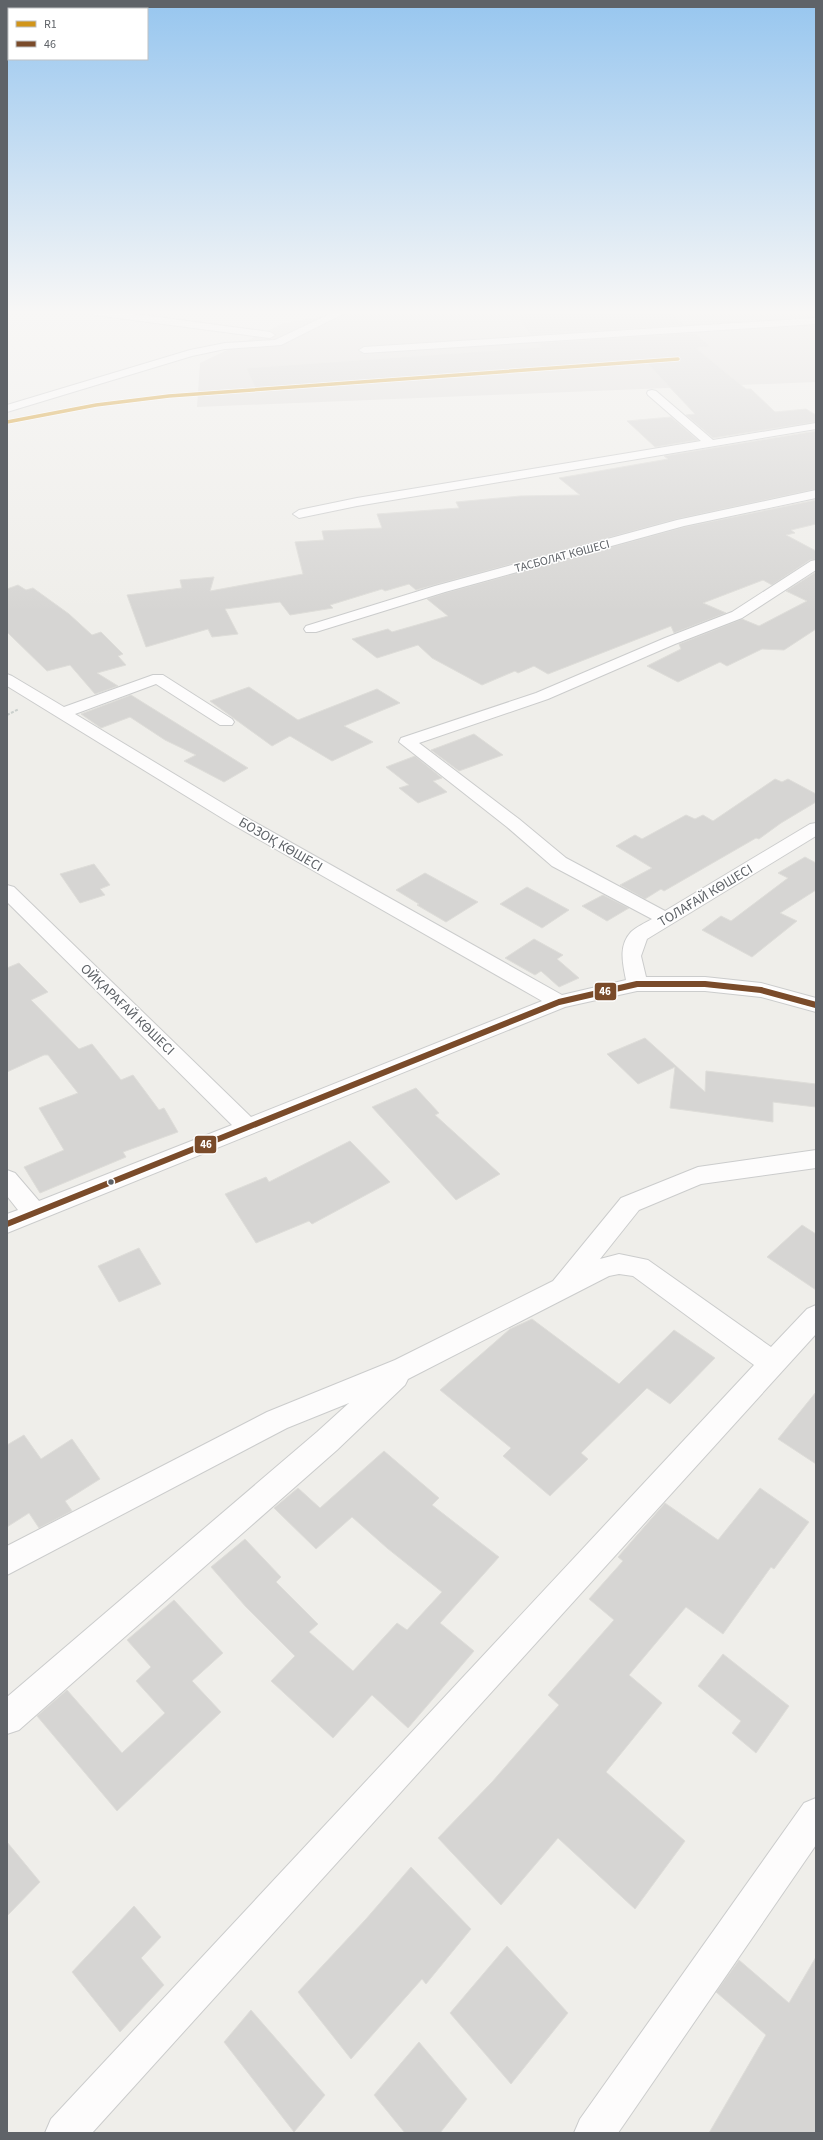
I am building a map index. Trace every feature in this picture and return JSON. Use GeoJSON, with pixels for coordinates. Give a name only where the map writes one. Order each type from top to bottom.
{"type":"FeatureCollection","features":[{"type":"Feature","properties":{"kind":"street"},"geometry":{"type":"LineString","coordinates":[[674,412],[710,443]]}},
{"type":"Feature","properties":{"kind":"street"},"geometry":{"type":"LineString","coordinates":[[298,514],[357,502],[816,426]]}},
{"type":"Feature","properties":{"kind":"street","name":"ТАСБОЛАТ КӨШЕСІ"},"geometry":{"type":"LineString","coordinates":[[311,629],[440,589],[682,523],[816,494]]}},
{"type":"Feature","properties":{"kind":"street"},"geometry":{"type":"LineString","coordinates":[[664,918],[559,862],[513,823],[407,742],[542,696],[670,641],[737,615],[816,564]]}},
{"type":"Feature","properties":{"kind":"street"},"geometry":{"type":"LineString","coordinates":[[63,713],[158,678],[226,722]]}},
{"type":"Feature","properties":{"kind":"street","name":"БОЗОҚ КӨШЕСІ"},"geometry":{"type":"LineString","coordinates":[[7,679],[236,819],[559,1002]]}},
{"type":"Feature","properties":{"kind":"street","name":"ТОЛАҒАЙ КӨШЕСІ"},"geometry":{"type":"LineString","coordinates":[[637,984],[631,956],[638,936],[664,918],[816,828]]}},
{"type":"Feature","properties":{"kind":"street","name":"ОЙҚАРАҒАЙ КӨШЕСІ"},"geometry":{"type":"LineString","coordinates":[[7,891],[248,1127]]}},
{"type":"Feature","properties":{"kind":"street"},"geometry":{"type":"LineString","coordinates":[[7,1224],[559,1002],[637,984],[705,984],[761,990],[816,1005]]}},
{"type":"Feature","properties":{"kind":"street"},"geometry":{"type":"LineString","coordinates":[[560,1290],[630,1204],[698,1176],[816,1159]]}},
{"type":"Feature","properties":{"kind":"street"},"geometry":{"type":"LineString","coordinates":[[7,1179],[34,1213]]}},
{"type":"Feature","properties":{"kind":"street"},"geometry":{"type":"LineString","coordinates":[[7,1561],[277,1420],[405,1368],[604,1267],[620,1264],[639,1267],[772,1363]]}},
{"type":"Feature","properties":{"kind":"street"},"geometry":{"type":"LineString","coordinates":[[66,2133],[816,1316]]}},
{"type":"Feature","properties":{"kind":"street"},"geometry":{"type":"LineString","coordinates":[[7,1718],[321,1446],[405,1368]]}},
{"type":"Feature","properties":{"kind":"street"},"geometry":{"type":"LineString","coordinates":[[594,2133],[816,1815]]}},
{"type":"Feature","properties":{"kind":"building"},"geometry":{"type":"Polygon","coordinates":[[[693,412],[811,412],[816,415],[816,422],[713,438],[686,415],[695,414],[693,412]]]}},
{"type":"Feature","properties":{"kind":"building"},"geometry":{"type":"Polygon","coordinates":[[[671,417],[698,440],[655,447],[627,421],[671,417]]]}},
{"type":"Feature","properties":{"kind":"building"},"geometry":{"type":"Polygon","coordinates":[[[816,431],[816,489],[677,519],[416,590],[409,584],[385,591],[382,589],[330,605],[333,608],[290,615],[280,602],[225,609],[238,634],[212,637],[208,629],[146,647],[127,595],[182,588],[180,580],[214,577],[210,591],[303,574],[295,542],[324,540],[322,531],[382,528],[377,514],[459,508],[456,502],[520,496],[580,495],[559,478],[668,459],[664,456],[816,431]]]}},
{"type":"Feature","properties":{"kind":"building"},"geometry":{"type":"Polygon","coordinates":[[[816,500],[816,524],[791,530],[795,533],[786,535],[816,551],[816,559],[810,560],[772,585],[763,580],[703,603],[726,613],[674,633],[671,626],[548,674],[534,666],[518,673],[515,671],[482,685],[432,658],[418,645],[377,658],[352,639],[388,629],[392,632],[448,616],[427,599],[445,593],[684,527],[816,500]]]}},
{"type":"Feature","properties":{"kind":"building"},"geometry":{"type":"Polygon","coordinates":[[[816,572],[816,629],[784,650],[762,649],[727,666],[720,662],[678,682],[647,666],[681,649],[679,644],[742,619],[759,626],[807,601],[786,591],[816,572]]]}},
{"type":"Feature","properties":{"kind":"building"},"geometry":{"type":"Polygon","coordinates":[[[18,585],[26,590],[33,588],[69,614],[92,635],[101,632],[123,654],[118,656],[126,665],[97,673],[118,686],[95,694],[70,665],[47,671],[7,632],[7,589],[18,585]]]}},
{"type":"Feature","properties":{"kind":"building"},"geometry":{"type":"Polygon","coordinates":[[[249,687],[298,720],[377,689],[400,703],[344,726],[373,742],[332,761],[290,736],[272,746],[210,701],[249,687]]]}},
{"type":"Feature","properties":{"kind":"building"},"geometry":{"type":"Polygon","coordinates":[[[131,695],[248,768],[224,782],[184,761],[196,755],[165,740],[130,717],[101,728],[81,714],[131,695]]]}},
{"type":"Feature","properties":{"kind":"building"},"geometry":{"type":"Polygon","coordinates":[[[474,734],[503,755],[459,771],[431,750],[474,734]]]}},
{"type":"Feature","properties":{"kind":"building"},"geometry":{"type":"Polygon","coordinates":[[[415,756],[442,778],[433,781],[447,792],[418,803],[399,788],[409,785],[386,767],[415,756]]]}},
{"type":"Feature","properties":{"kind":"building"},"geometry":{"type":"Polygon","coordinates":[[[775,779],[782,782],[788,779],[816,794],[816,802],[781,823],[759,839],[756,838],[664,891],[661,889],[645,899],[620,885],[652,868],[616,846],[635,835],[642,839],[686,815],[695,819],[703,815],[713,821],[775,779]]]}},
{"type":"Feature","properties":{"kind":"building"},"geometry":{"type":"Polygon","coordinates":[[[805,857],[816,863],[816,890],[780,913],[797,921],[752,957],[702,930],[721,916],[731,921],[788,878],[778,873],[805,857]]]}},
{"type":"Feature","properties":{"kind":"building"},"geometry":{"type":"Polygon","coordinates":[[[94,864],[110,885],[100,889],[105,895],[80,903],[60,874],[94,864]]]}},
{"type":"Feature","properties":{"kind":"building"},"geometry":{"type":"Polygon","coordinates":[[[425,873],[478,902],[446,922],[417,905],[419,904],[396,890],[425,873]]]}},
{"type":"Feature","properties":{"kind":"building"},"geometry":{"type":"Polygon","coordinates":[[[527,887],[569,910],[542,928],[500,904],[527,887]]]}},
{"type":"Feature","properties":{"kind":"building"},"geometry":{"type":"Polygon","coordinates":[[[603,895],[629,908],[607,921],[582,906],[603,895]]]}},
{"type":"Feature","properties":{"kind":"building"},"geometry":{"type":"Polygon","coordinates":[[[534,939],[563,955],[557,959],[579,978],[559,987],[541,971],[535,975],[505,958],[534,939]]]}},
{"type":"Feature","properties":{"kind":"building"},"geometry":{"type":"Polygon","coordinates":[[[19,963],[48,992],[31,1000],[79,1049],[92,1044],[121,1080],[133,1075],[159,1110],[164,1108],[178,1132],[123,1152],[126,1157],[40,1193],[24,1167],[64,1150],[39,1108],[78,1093],[48,1055],[44,1055],[7,1072],[7,968],[19,963]]]}},
{"type":"Feature","properties":{"kind":"building"},"geometry":{"type":"Polygon","coordinates":[[[645,1038],[705,1092],[706,1071],[816,1084],[816,1107],[773,1102],[773,1122],[670,1108],[675,1067],[638,1084],[607,1054],[645,1038]]]}},
{"type":"Feature","properties":{"kind":"building"},"geometry":{"type":"Polygon","coordinates":[[[416,1088],[439,1113],[435,1115],[500,1174],[456,1200],[372,1107],[416,1088]]]}},
{"type":"Feature","properties":{"kind":"building"},"geometry":{"type":"Polygon","coordinates":[[[350,1141],[390,1182],[312,1224],[309,1221],[256,1243],[225,1194],[266,1177],[269,1182],[350,1141]]]}},
{"type":"Feature","properties":{"kind":"building"},"geometry":{"type":"Polygon","coordinates":[[[802,1225],[816,1234],[816,1290],[767,1257],[802,1225]]]}},
{"type":"Feature","properties":{"kind":"building"},"geometry":{"type":"Polygon","coordinates":[[[139,1248],[161,1284],[119,1302],[98,1266],[139,1248]]]}},
{"type":"Feature","properties":{"kind":"building"},"geometry":{"type":"Polygon","coordinates":[[[532,1319],[619,1384],[674,1330],[715,1358],[670,1404],[647,1388],[581,1453],[588,1459],[550,1496],[503,1456],[511,1448],[440,1390],[510,1329],[532,1319]]]}},
{"type":"Feature","properties":{"kind":"building"},"geometry":{"type":"Polygon","coordinates":[[[816,1392],[816,1464],[778,1439],[816,1392]]]}},
{"type":"Feature","properties":{"kind":"building"},"geometry":{"type":"Polygon","coordinates":[[[24,1435],[41,1459],[72,1439],[100,1479],[65,1501],[72,1511],[39,1528],[29,1513],[7,1527],[7,1445],[24,1435]]]}},
{"type":"Feature","properties":{"kind":"building"},"geometry":{"type":"Polygon","coordinates":[[[384,1451],[439,1498],[432,1505],[499,1557],[440,1623],[474,1651],[408,1728],[372,1695],[333,1738],[271,1681],[295,1656],[246,1607],[211,1567],[245,1539],[281,1577],[276,1582],[318,1624],[309,1632],[353,1671],[397,1623],[407,1630],[442,1592],[387,1548],[352,1517],[316,1549],[274,1508],[298,1488],[320,1508],[384,1451]]]}},
{"type":"Feature","properties":{"kind":"building"},"geometry":{"type":"Polygon","coordinates":[[[760,1488],[809,1522],[774,1569],[771,1567],[723,1634],[686,1607],[629,1675],[662,1703],[606,1772],[685,1841],[635,1909],[558,1838],[501,1905],[438,1838],[492,1782],[559,1705],[548,1695],[614,1620],[589,1599],[623,1561],[618,1557],[665,1503],[718,1540],[760,1488]]]}},
{"type":"Feature","properties":{"kind":"building"},"geometry":{"type":"Polygon","coordinates":[[[174,1600],[223,1653],[192,1681],[221,1712],[117,1811],[37,1716],[67,1690],[122,1753],[165,1713],[136,1681],[151,1667],[127,1640],[174,1600]]]}},
{"type":"Feature","properties":{"kind":"building"},"geometry":{"type":"Polygon","coordinates":[[[723,1654],[789,1706],[756,1753],[732,1733],[741,1721],[698,1686],[723,1654]]]}},
{"type":"Feature","properties":{"kind":"building"},"geometry":{"type":"Polygon","coordinates":[[[7,1842],[40,1882],[7,1916],[7,1842]]]}},
{"type":"Feature","properties":{"kind":"building"},"geometry":{"type":"Polygon","coordinates":[[[411,1867],[471,1929],[426,1984],[422,1979],[351,2059],[298,1992],[366,1919],[411,1867]]]}},
{"type":"Feature","properties":{"kind":"building"},"geometry":{"type":"Polygon","coordinates":[[[134,1906],[161,1937],[141,1958],[164,1985],[120,2032],[72,1972],[134,1906]]]}},
{"type":"Feature","properties":{"kind":"building"},"geometry":{"type":"Polygon","coordinates":[[[507,1946],[568,2013],[511,2084],[450,2013],[507,1946]]]}},
{"type":"Feature","properties":{"kind":"building"},"geometry":{"type":"Polygon","coordinates":[[[816,1957],[816,2133],[709,2133],[766,2035],[716,1992],[739,1960],[789,2003],[816,1957]]]}},
{"type":"Feature","properties":{"kind":"building"},"geometry":{"type":"Polygon","coordinates":[[[251,2010],[325,2095],[294,2132],[224,2042],[251,2010]]]}},
{"type":"Feature","properties":{"kind":"building"},"geometry":{"type":"Polygon","coordinates":[[[419,2042],[467,2099],[440,2133],[405,2133],[374,2095],[419,2042]]]}},
{"type":"Feature","properties":{"kind":"transit line","name":"R1"},"geometry":{"type":"LineString","coordinates":[[7,422],[60,412]]}},
{"type":"Feature","properties":{"kind":"transit line","name":"46"},"geometry":{"type":"LineString","coordinates":[[7,1224],[559,1002],[637,984],[705,984],[761,990],[816,1005]]}}]}
